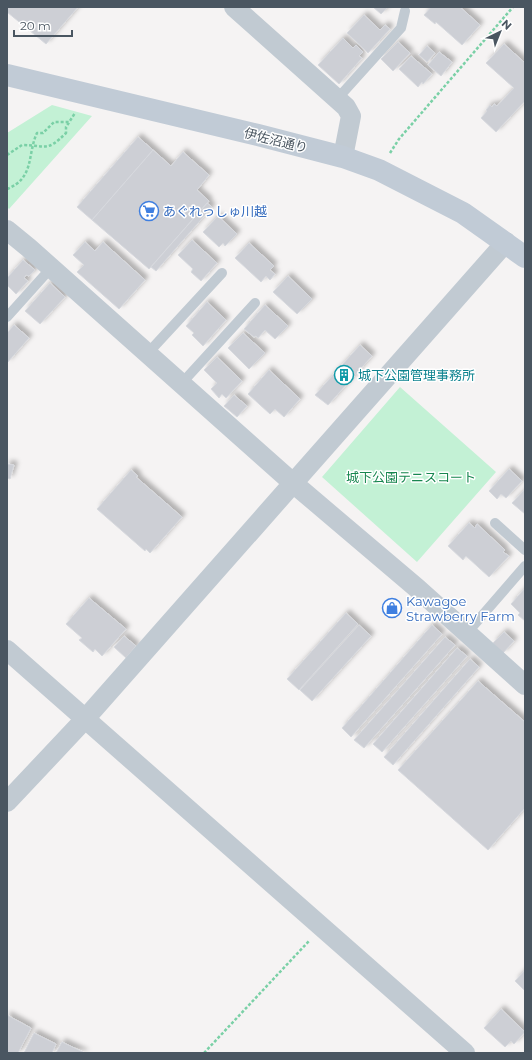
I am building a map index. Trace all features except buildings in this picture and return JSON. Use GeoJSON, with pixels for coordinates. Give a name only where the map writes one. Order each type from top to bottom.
{"type":"FeatureCollection","features":[{"type":"Feature","properties":{"kind":"street"},"geometry":{"type":"LineString","coordinates":[[234,7],[338,98],[346,107],[351,116],[343,157]]}},
{"type":"Feature","properties":{"kind":"street","name":"伊佐沼通り"},"geometry":{"type":"LineString","coordinates":[[7,75],[258,135],[343,157],[379,170],[463,213],[506,242],[525,257]]}},
{"type":"Feature","properties":{"kind":"street"},"geometry":{"type":"LineString","coordinates":[[7,230],[148,353],[293,483],[418,589],[525,685]]}},
{"type":"Feature","properties":{"kind":"street"},"geometry":{"type":"LineString","coordinates":[[7,802],[85,718],[506,242]]}},
{"type":"Feature","properties":{"kind":"street"},"geometry":{"type":"LineString","coordinates":[[7,650],[465,1053]]}},
{"type":"Feature","properties":{"kind":"lane"},"geometry":{"type":"LineString","coordinates":[[338,98],[402,28],[405,11]]}},
{"type":"Feature","properties":{"kind":"lane"},"geometry":{"type":"LineString","coordinates":[[7,317],[51,268]]}},
{"type":"Feature","properties":{"kind":"lane"},"geometry":{"type":"LineString","coordinates":[[148,353],[222,273]]}},
{"type":"Feature","properties":{"kind":"lane"},"geometry":{"type":"LineString","coordinates":[[182,384],[255,303]]}},
{"type":"Feature","properties":{"kind":"lane"},"geometry":{"type":"LineString","coordinates":[[494,523],[525,550]]}},
{"type":"Feature","properties":{"kind":"lane"},"geometry":{"type":"LineString","coordinates":[[467,633],[525,566]]}},
{"type":"Feature","properties":{"kind":"path"},"geometry":{"type":"LineString","coordinates":[[379,170],[400,139],[513,7]]}},
{"type":"Feature","properties":{"kind":"path"},"geometry":{"type":"LineString","coordinates":[[7,155],[22,145],[43,147],[52,145],[66,133],[68,122],[77,109]]}},
{"type":"Feature","properties":{"kind":"path"},"geometry":{"type":"LineString","coordinates":[[7,189],[19,183],[24,177],[30,163],[34,140],[37,133],[43,133],[54,122],[68,122]]}},
{"type":"Feature","properties":{"kind":"path"},"geometry":{"type":"LineString","coordinates":[[204,1053],[322,927]]}},
{"type":"Feature","properties":{"kind":"green space"},"geometry":{"type":"Polygon","coordinates":[[[52,105],[92,116],[9,209],[7,207],[7,133],[52,105]]]}},
{"type":"Feature","properties":{"kind":"green space","name":"城下公園テニスコート"},"geometry":{"type":"Polygon","coordinates":[[[400,387],[496,472],[417,562],[322,477],[400,387]]]}},
{"type":"Feature","properties":{"kind":"place","name":"あぐれっしゅ川越"},"geometry":{"type":"Point","coordinates":[149,211]}},
{"type":"Feature","properties":{"kind":"place","name":"城下公園管理事務所"},"geometry":{"type":"Point","coordinates":[344,375]}},
{"type":"Feature","properties":{"kind":"place","name":"Kawagoe Strawberry Farm"},"geometry":{"type":"Point","coordinates":[392,608]}}]}
